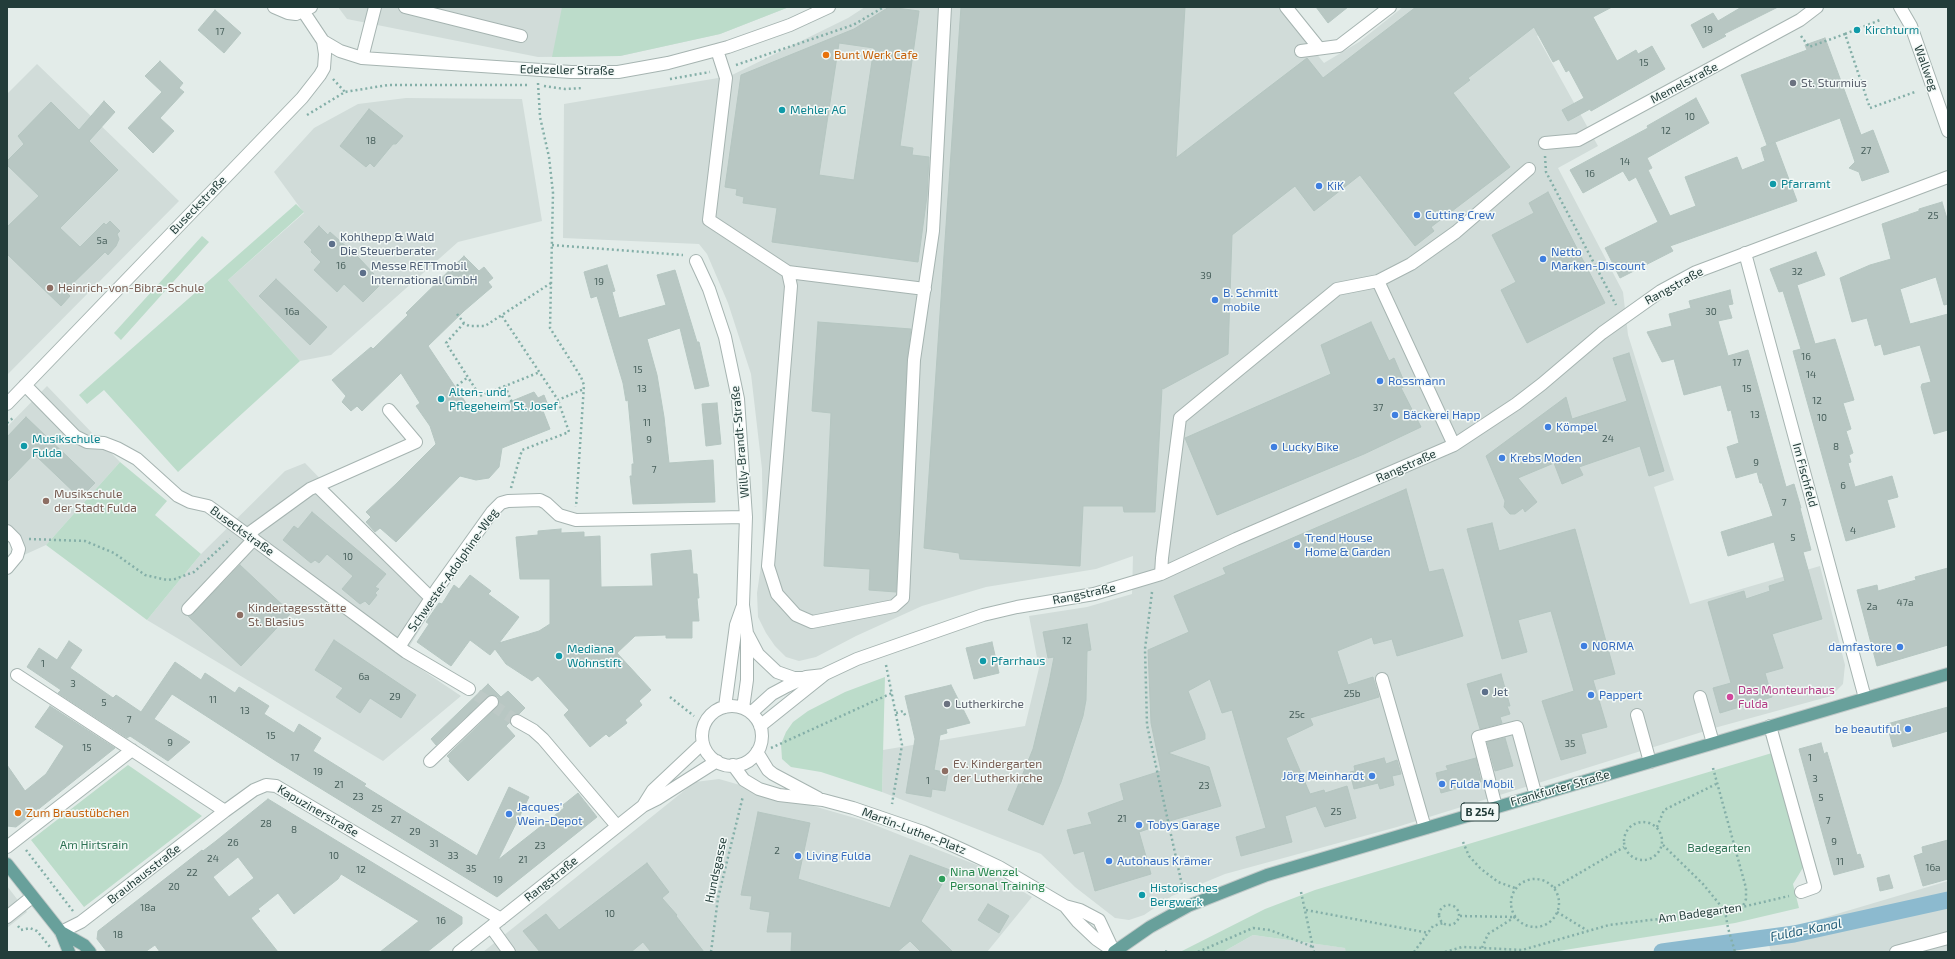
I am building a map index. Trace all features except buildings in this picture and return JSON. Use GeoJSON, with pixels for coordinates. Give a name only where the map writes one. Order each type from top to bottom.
{"type":"FeatureCollection","features":[{"type":"Feature","properties":{"kind":"main road","name":"Frankfurter Straße"},"geometry":{"type":"LineString","coordinates":[[1114,952],[1150,927],[1188,906],[1237,885],[1267,875],[1948,674]]}},
{"type":"Feature","properties":{"kind":"main road"},"geometry":{"type":"LineString","coordinates":[[7,864],[61,932],[68,952]]}},
{"type":"Feature","properties":{"kind":"main road"},"geometry":{"type":"LineString","coordinates":[[61,932],[84,945],[90,952]]}},
{"type":"Feature","properties":{"kind":"street"},"geometry":{"type":"LineString","coordinates":[[274,7],[288,14],[296,14],[307,9]]}},
{"type":"Feature","properties":{"kind":"street"},"geometry":{"type":"LineString","coordinates":[[362,58],[375,7]]}},
{"type":"Feature","properties":{"kind":"street"},"geometry":{"type":"LineString","coordinates":[[405,7],[521,36]]}},
{"type":"Feature","properties":{"kind":"street","name":"Edelzeller Straße"},"geometry":{"type":"LineString","coordinates":[[323,41],[340,51],[362,58],[538,71],[618,72],[668,63],[717,50],[790,25],[829,7]]}},
{"type":"Feature","properties":{"kind":"street"},"geometry":{"type":"LineString","coordinates":[[788,272],[791,286],[768,566],[777,594],[796,615],[812,622],[894,606],[903,598],[914,360],[933,231],[945,7]]}},
{"type":"Feature","properties":{"kind":"street"},"geometry":{"type":"LineString","coordinates":[[1286,7],[1319,48]]}},
{"type":"Feature","properties":{"kind":"street"},"geometry":{"type":"LineString","coordinates":[[1301,51],[1339,46],[1390,7]]}},
{"type":"Feature","properties":{"kind":"street","name":"Memelstraße"},"geometry":{"type":"LineString","coordinates":[[1545,143],[1578,140],[1800,20],[1817,7]]}},
{"type":"Feature","properties":{"kind":"street","name":"Wallweg"},"geometry":{"type":"LineString","coordinates":[[1900,7],[1911,26],[1948,131]]}},
{"type":"Feature","properties":{"kind":"street","name":"Buseckstraße"},"geometry":{"type":"LineString","coordinates":[[7,404],[302,98],[324,68],[325,54],[323,41],[307,9]]}},
{"type":"Feature","properties":{"kind":"street"},"geometry":{"type":"LineString","coordinates":[[717,50],[726,78],[709,220],[788,272],[924,289]]}},
{"type":"Feature","properties":{"kind":"street"},"geometry":{"type":"LineString","coordinates":[[1162,574],[1162,558],[1180,418],[1337,289],[1378,281],[1410,264],[1456,232],[1529,169]]}},
{"type":"Feature","properties":{"kind":"street","name":"Rangstraße"},"geometry":{"type":"LineString","coordinates":[[747,710],[772,694],[806,677],[825,674],[872,654],[983,615],[1017,607],[1094,594],[1162,574],[1454,445],[1491,422],[1526,396],[1626,315],[1660,291],[1696,272],[1948,177]]}},
{"type":"Feature","properties":{"kind":"street","name":"Im Fischfeld"},"geometry":{"type":"LineString","coordinates":[[1745,253],[1865,698]]}},
{"type":"Feature","properties":{"kind":"street","name":"Willy-Brandt-Straße"},"geometry":{"type":"LineString","coordinates":[[696,261],[709,289],[725,337],[738,398],[746,517],[743,605],[747,633],[747,710]]}},
{"type":"Feature","properties":{"kind":"street"},"geometry":{"type":"LineString","coordinates":[[1378,281],[1454,445]]}},
{"type":"Feature","properties":{"kind":"street","name":"Buseckstraße"},"geometry":{"type":"LineString","coordinates":[[25,385],[75,436],[87,442],[104,443],[127,453],[183,499],[208,506],[399,647],[469,689]]}},
{"type":"Feature","properties":{"kind":"street"},"geometry":{"type":"LineString","coordinates":[[188,609],[247,534],[317,486],[416,442],[389,410]]}},
{"type":"Feature","properties":{"kind":"street"},"geometry":{"type":"LineString","coordinates":[[317,486],[431,598]]}},
{"type":"Feature","properties":{"kind":"street","name":"Schwester-Adolphine-Weg"},"geometry":{"type":"LineString","coordinates":[[399,647],[431,598],[495,507],[508,501],[540,500],[546,503],[559,515],[576,520],[746,517]]}},
{"type":"Feature","properties":{"kind":"street"},"geometry":{"type":"LineString","coordinates":[[7,568],[18,553],[19,549],[11,535]]}},
{"type":"Feature","properties":{"kind":"street","name":"Willy-Brandt-Straße"},"geometry":{"type":"LineString","coordinates":[[725,707],[736,625],[743,605]]}},
{"type":"Feature","properties":{"kind":"street"},"geometry":{"type":"LineString","coordinates":[[747,633],[758,654],[778,672],[794,678],[806,677]]}},
{"type":"Feature","properties":{"kind":"street","name":"Rangstraße"},"geometry":{"type":"LineString","coordinates":[[760,726],[825,674]]}},
{"type":"Feature","properties":{"kind":"street"},"geometry":{"type":"LineString","coordinates":[[17,675],[225,811]]}},
{"type":"Feature","properties":{"kind":"street"},"geometry":{"type":"LineString","coordinates":[[1382,679],[1426,828]]}},
{"type":"Feature","properties":{"kind":"street"},"geometry":{"type":"LineString","coordinates":[[1700,697],[1713,743]]}},
{"type":"Feature","properties":{"kind":"street"},"geometry":{"type":"LineString","coordinates":[[430,761],[492,702]]}},
{"type":"Feature","properties":{"kind":"street"},"geometry":{"type":"LineString","coordinates":[[725,707],[747,710],[760,726],[761,739],[757,752],[747,761],[733,765],[717,761],[706,750],[703,742],[703,727],[707,720],[718,709],[725,707]]}},
{"type":"Feature","properties":{"kind":"street"},"geometry":{"type":"LineString","coordinates":[[1637,716],[1650,762]]}},
{"type":"Feature","properties":{"kind":"street"},"geometry":{"type":"LineString","coordinates":[[517,721],[533,730],[544,739],[617,826]]}},
{"type":"Feature","properties":{"kind":"street"},"geometry":{"type":"LineString","coordinates":[[1770,726],[1814,887],[1801,892]]}},
{"type":"Feature","properties":{"kind":"street"},"geometry":{"type":"LineString","coordinates":[[1496,807],[1478,737],[1517,727],[1536,796]]}},
{"type":"Feature","properties":{"kind":"street","name":"Rangstraße"},"geometry":{"type":"LineString","coordinates":[[643,806],[654,790],[703,742]]}},
{"type":"Feature","properties":{"kind":"street"},"geometry":{"type":"LineString","coordinates":[[7,847],[132,750]]}},
{"type":"Feature","properties":{"kind":"street","name":"Martin-Luther-Platz"},"geometry":{"type":"LineString","coordinates":[[757,752],[768,770],[773,774],[823,800]]}},
{"type":"Feature","properties":{"kind":"street","name":"Rangstraße"},"geometry":{"type":"LineString","coordinates":[[459,952],[643,806],[657,799],[717,761]]}},
{"type":"Feature","properties":{"kind":"street","name":"Martin-Luther-Platz"},"geometry":{"type":"LineString","coordinates":[[733,765],[744,780],[759,789],[779,795],[823,800],[853,808],[923,832],[1000,867],[1065,906],[1078,922],[1096,939],[1114,952]]}},
{"type":"Feature","properties":{"kind":"street","name":"Kapuzinerstraße"},"geometry":{"type":"LineString","coordinates":[[225,811],[260,787],[266,785],[276,786],[501,919]]}},
{"type":"Feature","properties":{"kind":"street","name":"Brauhausstraße"},"geometry":{"type":"LineString","coordinates":[[61,932],[81,922],[225,811]]}},
{"type":"Feature","properties":{"kind":"street"},"geometry":{"type":"LineString","coordinates":[[11,920],[32,896]]}},
{"type":"Feature","properties":{"kind":"street"},"geometry":{"type":"LineString","coordinates":[[491,927],[509,952]]}},
{"type":"Feature","properties":{"kind":"street"},"geometry":{"type":"LineString","coordinates":[[1896,952],[1948,938]]}},
{"type":"Feature","properties":{"kind":"path"},"geometry":{"type":"LineString","coordinates":[[666,79],[724,69],[854,25],[884,7]]}},
{"type":"Feature","properties":{"kind":"path"},"geometry":{"type":"LineString","coordinates":[[1800,36],[1809,47],[1880,20]]}},
{"type":"Feature","properties":{"kind":"path"},"geometry":{"type":"LineString","coordinates":[[1845,34],[1870,108],[1915,92]]}},
{"type":"Feature","properties":{"kind":"path"},"geometry":{"type":"LineString","coordinates":[[538,71],[540,117],[552,175],[550,328],[581,377],[584,389],[576,520]]}},
{"type":"Feature","properties":{"kind":"path"},"geometry":{"type":"LineString","coordinates":[[332,78],[345,92]]}},
{"type":"Feature","properties":{"kind":"path"},"geometry":{"type":"LineString","coordinates":[[304,117],[345,92],[388,85],[538,85],[565,89],[584,88]]}},
{"type":"Feature","properties":{"kind":"path"},"geometry":{"type":"LineString","coordinates":[[1545,143],[1546,172],[1613,303],[1626,315]]}},
{"type":"Feature","properties":{"kind":"path"},"geometry":{"type":"LineString","coordinates":[[552,245],[683,255]]}},
{"type":"Feature","properties":{"kind":"path"},"geometry":{"type":"LineString","coordinates":[[457,314],[464,323],[481,327],[489,325],[551,283]]}},
{"type":"Feature","properties":{"kind":"path"},"geometry":{"type":"LineString","coordinates":[[502,316],[558,400],[569,432],[522,450],[508,501]]}},
{"type":"Feature","properties":{"kind":"path"},"geometry":{"type":"LineString","coordinates":[[464,323],[446,343],[480,396],[540,372]]}},
{"type":"Feature","properties":{"kind":"path"},"geometry":{"type":"LineString","coordinates":[[453,389],[468,377]]}},
{"type":"Feature","properties":{"kind":"path"},"geometry":{"type":"LineString","coordinates":[[505,386],[513,405]]}},
{"type":"Feature","properties":{"kind":"path"},"geometry":{"type":"LineString","coordinates":[[558,400],[584,389]]}},
{"type":"Feature","properties":{"kind":"path"},"geometry":{"type":"LineString","coordinates":[[7,423],[18,412]]}},
{"type":"Feature","properties":{"kind":"path"},"geometry":{"type":"LineString","coordinates":[[11,535],[85,541],[114,553],[145,575],[167,580],[175,579],[194,572],[247,534]]}},
{"type":"Feature","properties":{"kind":"path"},"geometry":{"type":"LineString","coordinates":[[1152,592],[1145,649],[1147,725],[1182,885]]}},
{"type":"Feature","properties":{"kind":"path"},"geometry":{"type":"LineString","coordinates":[[886,665],[902,745],[892,804]]}},
{"type":"Feature","properties":{"kind":"path"},"geometry":{"type":"LineString","coordinates":[[771,748],[892,693]]}},
{"type":"Feature","properties":{"kind":"path"},"geometry":{"type":"LineString","coordinates":[[670,697],[694,716]]}},
{"type":"Feature","properties":{"kind":"path"},"geometry":{"type":"LineString","coordinates":[[896,712],[903,711],[905,717],[898,719]]}},
{"type":"Feature","properties":{"kind":"path"},"geometry":{"type":"LineString","coordinates":[[1713,768],[1716,784],[1746,888],[1746,899],[1741,908]]}},
{"type":"Feature","properties":{"kind":"path"},"geometry":{"type":"LineString","coordinates":[[1656,827],[1664,810],[1716,784]]}},
{"type":"Feature","properties":{"kind":"path","name":"Hundsgasse"},"geometry":{"type":"LineString","coordinates":[[711,952],[718,898],[744,793]]}},
{"type":"Feature","properties":{"kind":"path"},"geometry":{"type":"LineString","coordinates":[[1645,822],[1656,827],[1661,832],[1662,845],[1656,856],[1644,861],[1632,857],[1624,847],[1625,834],[1633,825],[1645,822]]}},
{"type":"Feature","properties":{"kind":"path"},"geometry":{"type":"LineString","coordinates":[[1463,842],[1469,856],[1480,868],[1498,882],[1515,888]]}},
{"type":"Feature","properties":{"kind":"path"},"geometry":{"type":"LineString","coordinates":[[1662,845],[1703,884],[1725,912],[1735,952]]}},
{"type":"Feature","properties":{"kind":"path"},"geometry":{"type":"LineString","coordinates":[[1554,888],[1624,847]]}},
{"type":"Feature","properties":{"kind":"path"},"geometry":{"type":"LineString","coordinates":[[25,849],[75,914]]}},
{"type":"Feature","properties":{"kind":"path"},"geometry":{"type":"LineString","coordinates":[[1533,878],[1548,882],[1554,888],[1559,904],[1553,919],[1539,927],[1530,927],[1523,924],[1515,917],[1510,905],[1515,888],[1525,880],[1533,878]]}},
{"type":"Feature","properties":{"kind":"path"},"geometry":{"type":"LineString","coordinates":[[1301,892],[1314,952]]}},
{"type":"Feature","properties":{"kind":"path","name":"Am Badegarten"},"geometry":{"type":"LineString","coordinates":[[1445,952],[1462,947],[1522,950],[1609,925],[1725,912],[1801,892]]}},
{"type":"Feature","properties":{"kind":"path"},"geometry":{"type":"LineString","coordinates":[[1443,923],[1439,913],[1444,905],[1454,905],[1459,910],[1460,916]]}},
{"type":"Feature","properties":{"kind":"path"},"geometry":{"type":"LineString","coordinates":[[1306,910],[1429,933]]}},
{"type":"Feature","properties":{"kind":"path"},"geometry":{"type":"LineString","coordinates":[[1557,912],[1588,931]]}},
{"type":"Feature","properties":{"kind":"path"},"geometry":{"type":"LineString","coordinates":[[1414,952],[1433,926],[1443,923],[1446,925],[1453,924],[1460,916],[1515,917]]}},
{"type":"Feature","properties":{"kind":"path"},"geometry":{"type":"LineString","coordinates":[[1482,948],[1488,934],[1515,917]]}},
{"type":"Feature","properties":{"kind":"path"},"geometry":{"type":"LineString","coordinates":[[11,920],[21,930],[25,928],[37,931],[55,952]]}},
{"type":"Feature","properties":{"kind":"path"},"geometry":{"type":"LineString","coordinates":[[1198,952],[1253,928],[1270,930],[1313,947]]}},
{"type":"Feature","properties":{"kind":"shaded area"},"geometry":{"type":"Polygon","coordinates":[[[338,7],[789,7],[720,34],[620,56],[538,57],[347,19],[338,7]]]}},
{"type":"Feature","properties":{"kind":"shaded area"},"geometry":{"type":"Polygon","coordinates":[[[865,7],[1278,7],[1324,63],[1359,42],[1403,7],[1577,7],[1537,36],[1598,146],[1558,168],[1623,292],[1628,335],[1674,480],[1654,487],[1690,604],[1820,566],[1845,665],[1843,684],[1831,696],[1718,727],[1397,827],[1225,874],[1172,896],[1144,915],[1129,920],[1115,918],[1075,887],[1041,854],[882,792],[883,750],[1025,726],[1039,668],[1029,616],[1087,607],[1132,594],[1133,556],[1096,569],[986,587],[922,606],[856,636],[816,657],[799,661],[786,657],[775,646],[758,617],[757,593],[763,552],[762,469],[751,374],[728,303],[707,254],[699,244],[563,238],[564,104],[730,76],[848,18],[865,7]]]}},
{"type":"Feature","properties":{"kind":"shaded area","name":"Heinrich-von-Bibra-Schule"},"geometry":{"type":"Polygon","coordinates":[[[37,64],[179,201],[7,375],[7,94],[37,64]]]}},
{"type":"Feature","properties":{"kind":"shaded area"},"geometry":{"type":"Polygon","coordinates":[[[406,98],[522,99],[542,221],[458,242],[331,355],[300,361],[228,280],[304,213],[274,172],[314,128],[358,104],[406,98]]]}},
{"type":"Feature","properties":{"kind":"shaded area","name":"Musikschule der Stadt Fulda"},"geometry":{"type":"Polygon","coordinates":[[[47,386],[120,462],[46,545],[24,555],[7,540],[7,427],[47,386]]]}},
{"type":"Feature","properties":{"kind":"shaded area"},"geometry":{"type":"Polygon","coordinates":[[[305,463],[421,583],[439,598],[403,657],[461,696],[383,761],[147,620],[201,554],[285,471],[305,463]]]}},
{"type":"Feature","properties":{"kind":"shaded area"},"geometry":{"type":"Polygon","coordinates":[[[719,779],[862,820],[982,867],[1032,897],[987,952],[483,952],[695,782],[719,779]]]}},
{"type":"Feature","properties":{"kind":"shaded area"},"geometry":{"type":"Polygon","coordinates":[[[1948,881],[1948,952],[1771,952],[1766,935],[1948,881]]]}},
{"type":"Feature","properties":{"kind":"shaded area"},"geometry":{"type":"Polygon","coordinates":[[[7,886],[27,912],[7,928],[7,886]]]}},
{"type":"Feature","properties":{"kind":"shaded area"},"geometry":{"type":"Polygon","coordinates":[[[1253,935],[1346,948],[1346,952],[1223,952],[1253,935]]]}},
{"type":"Feature","properties":{"kind":"green space"},"geometry":{"type":"Polygon","coordinates":[[[562,7],[789,7],[720,34],[620,56],[552,57],[562,7]]]}},
{"type":"Feature","properties":{"kind":"green space"},"geometry":{"type":"Polygon","coordinates":[[[296,204],[304,212],[228,280],[300,361],[178,472],[104,390],[87,404],[79,395],[296,204]]]}},
{"type":"Feature","properties":{"kind":"green space"},"geometry":{"type":"Polygon","coordinates":[[[202,236],[209,242],[121,340],[114,333],[202,236]]]}},
{"type":"Feature","properties":{"kind":"green space"},"geometry":{"type":"Polygon","coordinates":[[[120,462],[167,501],[155,515],[201,554],[147,620],[46,545],[120,462]]]}},
{"type":"Feature","properties":{"kind":"green space"},"geometry":{"type":"Polygon","coordinates":[[[885,677],[882,792],[821,772],[791,767],[782,759],[781,744],[786,732],[793,722],[808,711],[845,692],[885,677]]]}},
{"type":"Feature","properties":{"kind":"green space","name":"Badegarten"},"geometry":{"type":"Polygon","coordinates":[[[1772,753],[1804,866],[1793,884],[1799,908],[1735,923],[1552,952],[1346,952],[1345,948],[1253,935],[1223,952],[1180,952],[1265,909],[1315,890],[1772,753]]]}},
{"type":"Feature","properties":{"kind":"green space","name":"Am Hirtsrain"},"geometry":{"type":"Polygon","coordinates":[[[128,765],[202,816],[84,907],[31,840],[128,765]]]}},
{"type":"Feature","properties":{"kind":"waterway","name":"Fulda-Kanal"},"geometry":{"type":"LineString","coordinates":[[1662,952],[1794,934],[1948,900]]}},
{"type":"Feature","properties":{"kind":"tunnel"},"geometry":{"type":"LineString","coordinates":[[477,695],[517,721]]}},
{"type":"Feature","properties":{"kind":"place","name":"Kirchturm"},"geometry":{"type":"Point","coordinates":[1857,30]}},
{"type":"Feature","properties":{"kind":"place","name":"Bunt Werk Cafe"},"geometry":{"type":"Point","coordinates":[826,55]}},
{"type":"Feature","properties":{"kind":"place","name":"St. Sturmius"},"geometry":{"type":"Point","coordinates":[1793,83]}},
{"type":"Feature","properties":{"kind":"place","name":"Mehler AG"},"geometry":{"type":"Point","coordinates":[782,110]}},
{"type":"Feature","properties":{"kind":"place","name":"Pfarramt"},"geometry":{"type":"Point","coordinates":[1773,184]}},
{"type":"Feature","properties":{"kind":"place","name":"KiK"},"geometry":{"type":"Point","coordinates":[1319,186]}},
{"type":"Feature","properties":{"kind":"place","name":"Cutting Crew"},"geometry":{"type":"Point","coordinates":[1417,215]}},
{"type":"Feature","properties":{"kind":"place","name":"Kohlhepp & Wald Die Steuerberater"},"geometry":{"type":"Point","coordinates":[332,244]}},
{"type":"Feature","properties":{"kind":"place","name":"Netto Marken-Discount"},"geometry":{"type":"Point","coordinates":[1543,259]}},
{"type":"Feature","properties":{"kind":"place","name":"Messe RETTmobil International GmbH"},"geometry":{"type":"Point","coordinates":[363,273]}},
{"type":"Feature","properties":{"kind":"place","name":"Heinrich-von-Bibra-Schule"},"geometry":{"type":"Point","coordinates":[50,288]}},
{"type":"Feature","properties":{"kind":"place","name":"B. Schmitt mobile"},"geometry":{"type":"Point","coordinates":[1215,300]}},
{"type":"Feature","properties":{"kind":"place","name":"Rossmann"},"geometry":{"type":"Point","coordinates":[1380,381]}},
{"type":"Feature","properties":{"kind":"place","name":"Alten- und Pflegeheim St. Josef"},"geometry":{"type":"Point","coordinates":[441,399]}},
{"type":"Feature","properties":{"kind":"place","name":"Bäckerei Happ"},"geometry":{"type":"Point","coordinates":[1395,415]}},
{"type":"Feature","properties":{"kind":"place","name":"Kömpel"},"geometry":{"type":"Point","coordinates":[1548,427]}},
{"type":"Feature","properties":{"kind":"place","name":"Musikschule Fulda"},"geometry":{"type":"Point","coordinates":[24,446]}},
{"type":"Feature","properties":{"kind":"place","name":"Lucky Bike"},"geometry":{"type":"Point","coordinates":[1274,447]}},
{"type":"Feature","properties":{"kind":"place","name":"Krebs Moden"},"geometry":{"type":"Point","coordinates":[1502,458]}},
{"type":"Feature","properties":{"kind":"place","name":"Musikschule der Stadt Fulda"},"geometry":{"type":"Point","coordinates":[46,501]}},
{"type":"Feature","properties":{"kind":"place","name":"Trend House Home & Garden"},"geometry":{"type":"Point","coordinates":[1297,545]}},
{"type":"Feature","properties":{"kind":"place","name":"Kindertagesstätte St. Blasius"},"geometry":{"type":"Point","coordinates":[240,615]}},
{"type":"Feature","properties":{"kind":"place","name":"NORMA"},"geometry":{"type":"Point","coordinates":[1584,646]}},
{"type":"Feature","properties":{"kind":"place","name":"damfastore"},"geometry":{"type":"Point","coordinates":[1900,647]}},
{"type":"Feature","properties":{"kind":"place","name":"Mediana Wohnstift"},"geometry":{"type":"Point","coordinates":[559,656]}},
{"type":"Feature","properties":{"kind":"place","name":"Pfarrhaus"},"geometry":{"type":"Point","coordinates":[983,661]}},
{"type":"Feature","properties":{"kind":"place","name":"Jet"},"geometry":{"type":"Point","coordinates":[1485,692]}},
{"type":"Feature","properties":{"kind":"place","name":"Pappert"},"geometry":{"type":"Point","coordinates":[1591,695]}},
{"type":"Feature","properties":{"kind":"place","name":"Das Monteurhaus Fulda"},"geometry":{"type":"Point","coordinates":[1730,697]}},
{"type":"Feature","properties":{"kind":"place","name":"Lutherkirche"},"geometry":{"type":"Point","coordinates":[947,704]}},
{"type":"Feature","properties":{"kind":"place","name":"be beautiful"},"geometry":{"type":"Point","coordinates":[1908,729]}},
{"type":"Feature","properties":{"kind":"place","name":"Ev. Kindergarten der Lutherkirche"},"geometry":{"type":"Point","coordinates":[945,771]}},
{"type":"Feature","properties":{"kind":"place","name":"Jörg Meinhardt"},"geometry":{"type":"Point","coordinates":[1372,776]}},
{"type":"Feature","properties":{"kind":"place","name":"Fulda Mobil"},"geometry":{"type":"Point","coordinates":[1442,784]}},
{"type":"Feature","properties":{"kind":"place","name":"Zum Braustübchen"},"geometry":{"type":"Point","coordinates":[18,813]}},
{"type":"Feature","properties":{"kind":"place","name":"Jacques' Wein-Depot"},"geometry":{"type":"Point","coordinates":[509,814]}},
{"type":"Feature","properties":{"kind":"place","name":"Tobys Garage"},"geometry":{"type":"Point","coordinates":[1139,825]}},
{"type":"Feature","properties":{"kind":"place","name":"Living Fulda"},"geometry":{"type":"Point","coordinates":[798,856]}},
{"type":"Feature","properties":{"kind":"place","name":"Autohaus Krämer"},"geometry":{"type":"Point","coordinates":[1109,861]}},
{"type":"Feature","properties":{"kind":"place","name":"Nina Wenzel Personal Training"},"geometry":{"type":"Point","coordinates":[942,879]}},
{"type":"Feature","properties":{"kind":"place","name":"Historisches Bergwerk"},"geometry":{"type":"Point","coordinates":[1142,895]}}]}
